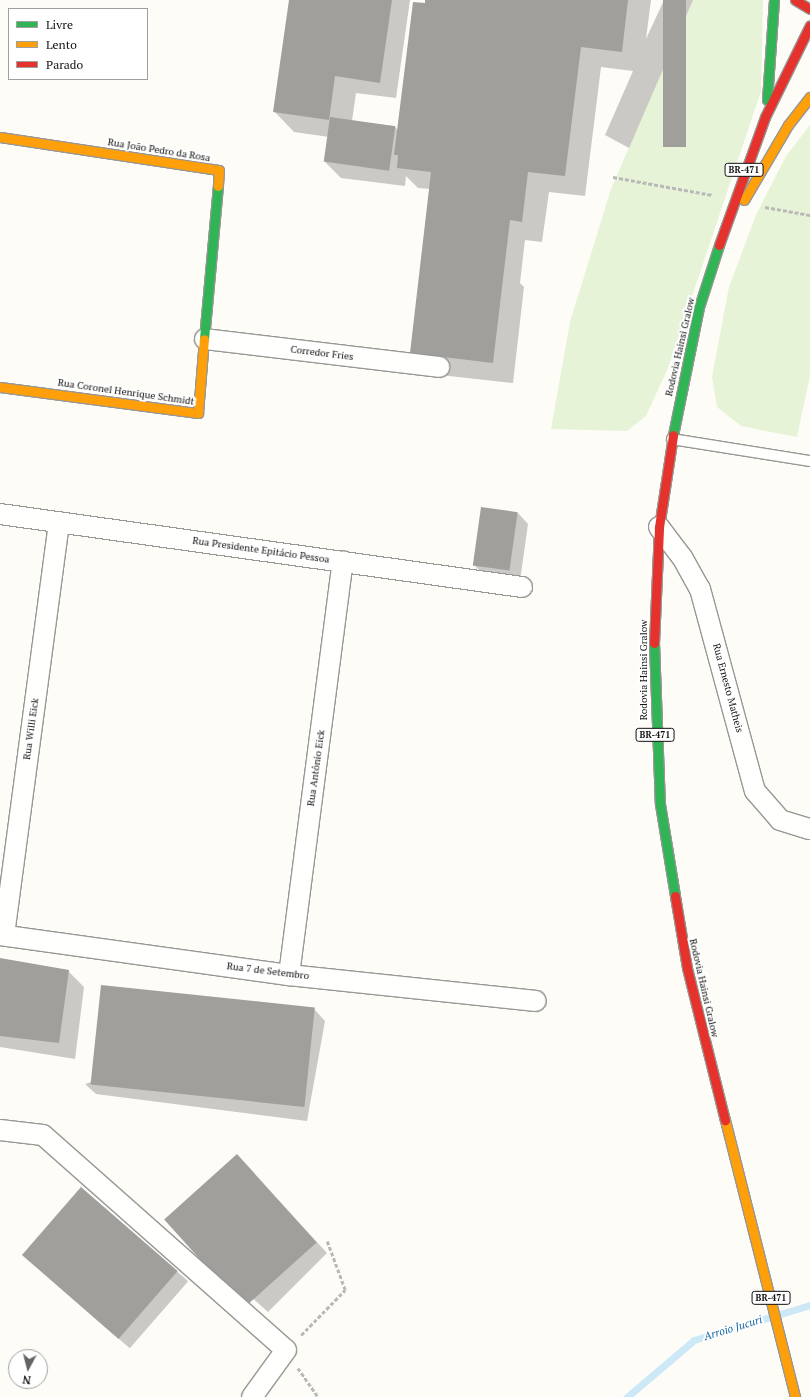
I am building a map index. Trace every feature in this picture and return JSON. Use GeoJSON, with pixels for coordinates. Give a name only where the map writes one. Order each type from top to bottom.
{"type":"FeatureCollection","features":[{"type":"Feature","properties":{"kind":"main road"},"geometry":{"type":"LineString","coordinates":[[765,117],[774,0]]}},
{"type":"Feature","properties":{"kind":"main road"},"geometry":{"type":"LineString","coordinates":[[795,0],[810,9]]}},
{"type":"Feature","properties":{"kind":"main road","name":"Rodovia Hainsi Gralow"},"geometry":{"type":"LineString","coordinates":[[795,1397],[786,1353],[756,1243],[687,968],[660,804],[654,656],[660,527],[672,439],[699,308],[725,224],[765,117],[810,24]]}},
{"type":"Feature","properties":{"kind":"main road"},"geometry":{"type":"LineString","coordinates":[[725,224],[810,97]]}},
{"type":"Feature","properties":{"kind":"main road","name":"Rua João Pedro da Rosa"},"geometry":{"type":"LineString","coordinates":[[0,137],[219,170],[205,339]]}},
{"type":"Feature","properties":{"kind":"main road","name":"Rua Coronel Henrique Schmidt"},"geometry":{"type":"LineString","coordinates":[[0,387],[198,413],[205,339]]}},
{"type":"Feature","properties":{"kind":"street","name":"Corredor Fries"},"geometry":{"type":"LineString","coordinates":[[205,339],[439,368]]}},
{"type":"Feature","properties":{"kind":"street","name":"Rua Presidente Epitácio Pessoa"},"geometry":{"type":"LineString","coordinates":[[0,514],[522,586]]}},
{"type":"Feature","properties":{"kind":"street","name":"Rua Willi Eick"},"geometry":{"type":"LineString","coordinates":[[2,935],[59,523]]}},
{"type":"Feature","properties":{"kind":"street","name":"Rua Ernesto Matheis"},"geometry":{"type":"LineString","coordinates":[[660,527],[682,557],[700,589],[755,791],[780,820],[810,829]]}},
{"type":"Feature","properties":{"kind":"street","name":"Rua Antônio Eick"},"geometry":{"type":"LineString","coordinates":[[289,975],[343,562]]}},
{"type":"Feature","properties":{"kind":"street","name":"Rua 7 de Setembro"},"geometry":{"type":"LineString","coordinates":[[2,935],[289,975],[536,1001]]}},
{"type":"Feature","properties":{"kind":"street"},"geometry":{"type":"LineString","coordinates":[[0,1130],[43,1135],[286,1350],[252,1397]]}},
{"type":"Feature","properties":{"kind":"lane"},"geometry":{"type":"LineString","coordinates":[[672,439],[810,461]]}},
{"type":"Feature","properties":{"kind":"path"},"geometry":{"type":"LineString","coordinates":[[318,1397],[286,1350],[345,1290],[327,1241]]}},
{"type":"Feature","properties":{"kind":"green space"},"geometry":{"type":"Polygon","coordinates":[[[693,0],[763,0],[761,91],[668,368],[646,416],[627,431],[551,429],[570,322],[611,189],[693,0]]]}},
{"type":"Feature","properties":{"kind":"green space"},"geometry":{"type":"Polygon","coordinates":[[[810,125],[810,375],[797,437],[741,426],[717,407],[712,377],[729,287],[756,215],[786,156],[810,125]]]}},
{"type":"Feature","properties":{"kind":"building"},"geometry":{"type":"Polygon","coordinates":[[[289,0],[392,0],[380,83],[335,76],[329,120],[273,112],[289,0]]]}},
{"type":"Feature","properties":{"kind":"building"},"geometry":{"type":"Polygon","coordinates":[[[425,0],[628,0],[622,52],[581,47],[565,176],[528,172],[522,222],[510,220],[493,363],[410,353],[431,172],[397,168],[398,155],[394,155],[413,2],[425,3],[425,0]]]}},
{"type":"Feature","properties":{"kind":"building"},"geometry":{"type":"Polygon","coordinates":[[[663,0],[686,0],[686,147],[663,147],[663,0]]]}},
{"type":"Feature","properties":{"kind":"building"},"geometry":{"type":"Polygon","coordinates":[[[330,117],[395,126],[389,171],[324,162],[330,117]]]}},
{"type":"Feature","properties":{"kind":"building"},"geometry":{"type":"Polygon","coordinates":[[[481,507],[518,512],[509,571],[473,565],[481,507]]]}},
{"type":"Feature","properties":{"kind":"building"},"geometry":{"type":"Polygon","coordinates":[[[0,958],[69,970],[59,1043],[0,1036],[0,958]]]}},
{"type":"Feature","properties":{"kind":"building"},"geometry":{"type":"Polygon","coordinates":[[[101,985],[315,1007],[304,1107],[91,1084],[101,985]]]}},
{"type":"Feature","properties":{"kind":"building"},"geometry":{"type":"Polygon","coordinates":[[[237,1154],[317,1242],[244,1308],[164,1220],[237,1154]]]}},
{"type":"Feature","properties":{"kind":"building"},"geometry":{"type":"Polygon","coordinates":[[[81,1187],[178,1271],[119,1339],[22,1255],[81,1187]]]}},
{"type":"Feature","properties":{"kind":"waterway","name":"Arroio Jucuri"},"geometry":{"type":"LineString","coordinates":[[627,1397],[694,1340],[810,1305]]}},
{"type":"Feature","properties":{"kind":"traffic: fast"},"geometry":{"type":"LineString","coordinates":[[767,100],[774,0]]}},
{"type":"Feature","properties":{"kind":"traffic: fast"},"geometry":{"type":"LineString","coordinates":[[204,339],[218,186]]}},
{"type":"Feature","properties":{"kind":"traffic: fast"},"geometry":{"type":"LineString","coordinates":[[673,435],[699,307],[719,245]]}},
{"type":"Feature","properties":{"kind":"traffic: fast"},"geometry":{"type":"LineString","coordinates":[[654,643],[660,804],[675,896]]}},
{"type":"Feature","properties":{"kind":"traffic: slow"},"geometry":{"type":"LineString","coordinates":[[744,200],[788,125],[810,97]]}},
{"type":"Feature","properties":{"kind":"traffic: slow"},"geometry":{"type":"LineString","coordinates":[[0,137],[219,170],[218,186]]}},
{"type":"Feature","properties":{"kind":"traffic: slow"},"geometry":{"type":"LineString","coordinates":[[0,387],[198,413],[204,339]]}},
{"type":"Feature","properties":{"kind":"traffic: slow"},"geometry":{"type":"LineString","coordinates":[[725,1120],[795,1397]]}},
{"type":"Feature","properties":{"kind":"traffic: jam"},"geometry":{"type":"LineString","coordinates":[[795,0],[810,9]]}},
{"type":"Feature","properties":{"kind":"traffic: jam"},"geometry":{"type":"LineString","coordinates":[[719,245],[765,117],[810,25]]}},
{"type":"Feature","properties":{"kind":"traffic: jam"},"geometry":{"type":"LineString","coordinates":[[654,643],[659,527],[673,435]]}},
{"type":"Feature","properties":{"kind":"traffic: jam"},"geometry":{"type":"LineString","coordinates":[[675,896],[687,968],[725,1120]]}}]}
